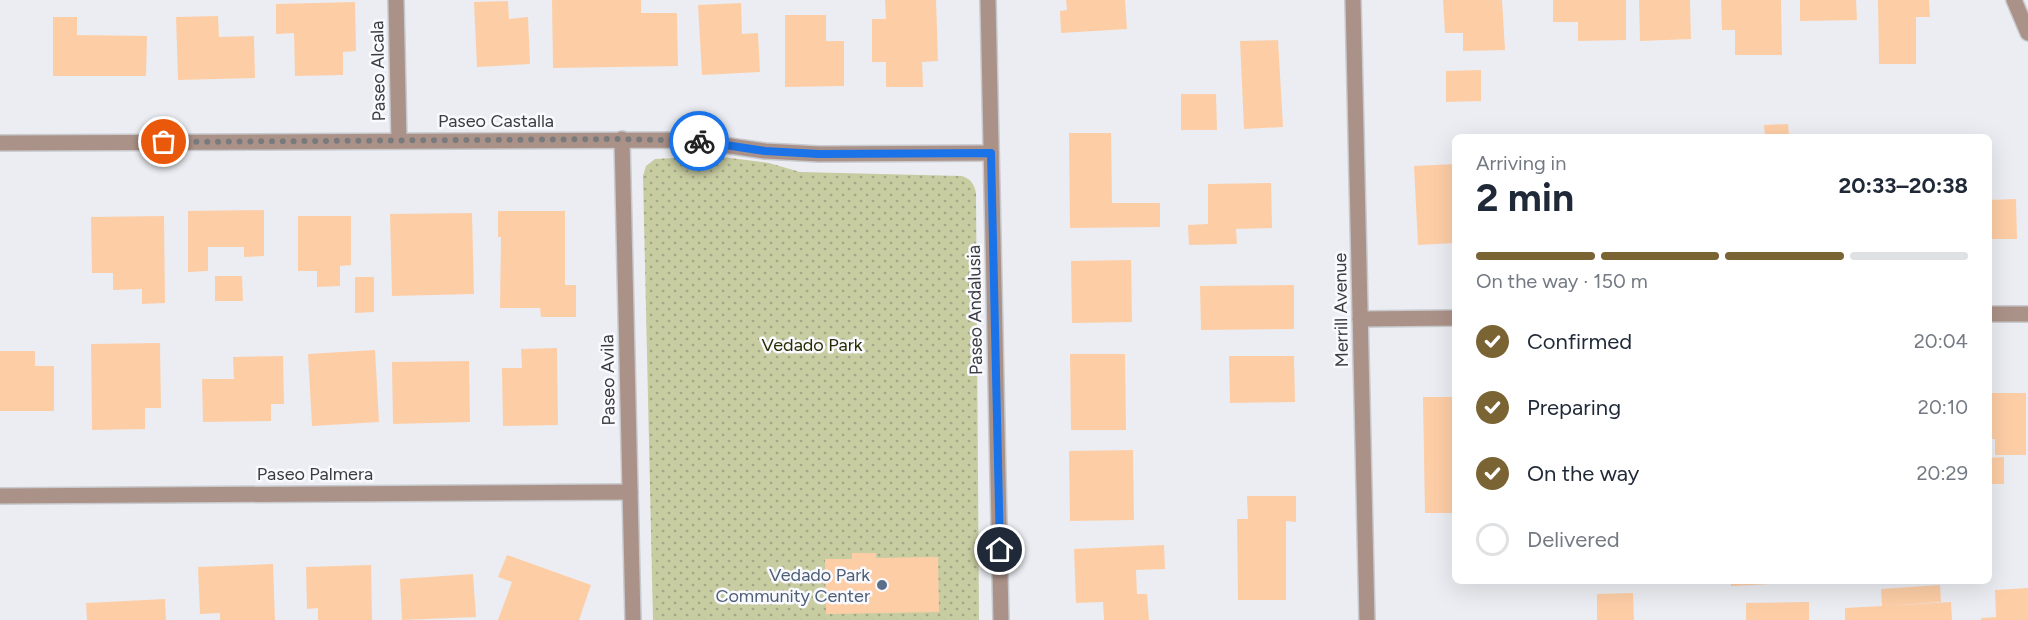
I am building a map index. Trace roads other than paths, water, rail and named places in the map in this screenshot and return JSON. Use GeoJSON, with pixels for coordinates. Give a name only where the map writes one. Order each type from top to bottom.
{"type":"FeatureCollection","features":[{"type":"Feature","properties":{"kind":"street","name":"Paseo Alcala"},"geometry":{"type":"LineString","coordinates":[[396,0],[399,141]]}},
{"type":"Feature","properties":{"kind":"street","name":"Paseo Andalusia"},"geometry":{"type":"LineString","coordinates":[[988,0],[1001,620]]}},
{"type":"Feature","properties":{"kind":"street","name":"Merrill Avenue"},"geometry":{"type":"LineString","coordinates":[[1353,0],[1367,620]]}},
{"type":"Feature","properties":{"kind":"street"},"geometry":{"type":"LineString","coordinates":[[2014,0],[2028,33]]}},
{"type":"Feature","properties":{"kind":"street","name":"Paseo Castalla"},"geometry":{"type":"LineString","coordinates":[[0,143],[622,139],[689,140],[765,151],[819,154],[991,153]]}},
{"type":"Feature","properties":{"kind":"street","name":"Paseo Avila"},"geometry":{"type":"LineString","coordinates":[[622,139],[633,620]]}},
{"type":"Feature","properties":{"kind":"street"},"geometry":{"type":"LineString","coordinates":[[1992,314],[2028,314]]}},
{"type":"Feature","properties":{"kind":"street"},"geometry":{"type":"LineString","coordinates":[[1360,318],[1452,318]]}},
{"type":"Feature","properties":{"kind":"street","name":"Paseo Palmera"},"geometry":{"type":"LineString","coordinates":[[0,496],[630,492]]}},
{"type":"Feature","properties":{"kind":"place","name":"Vedado Park Community Center"},"geometry":{"type":"Point","coordinates":[882,585]}},
{"type":"Feature","properties":{"kind":"park label","name":"Vedado Park"},"geometry":{"type":"Point","coordinates":[812,345]}}]}
